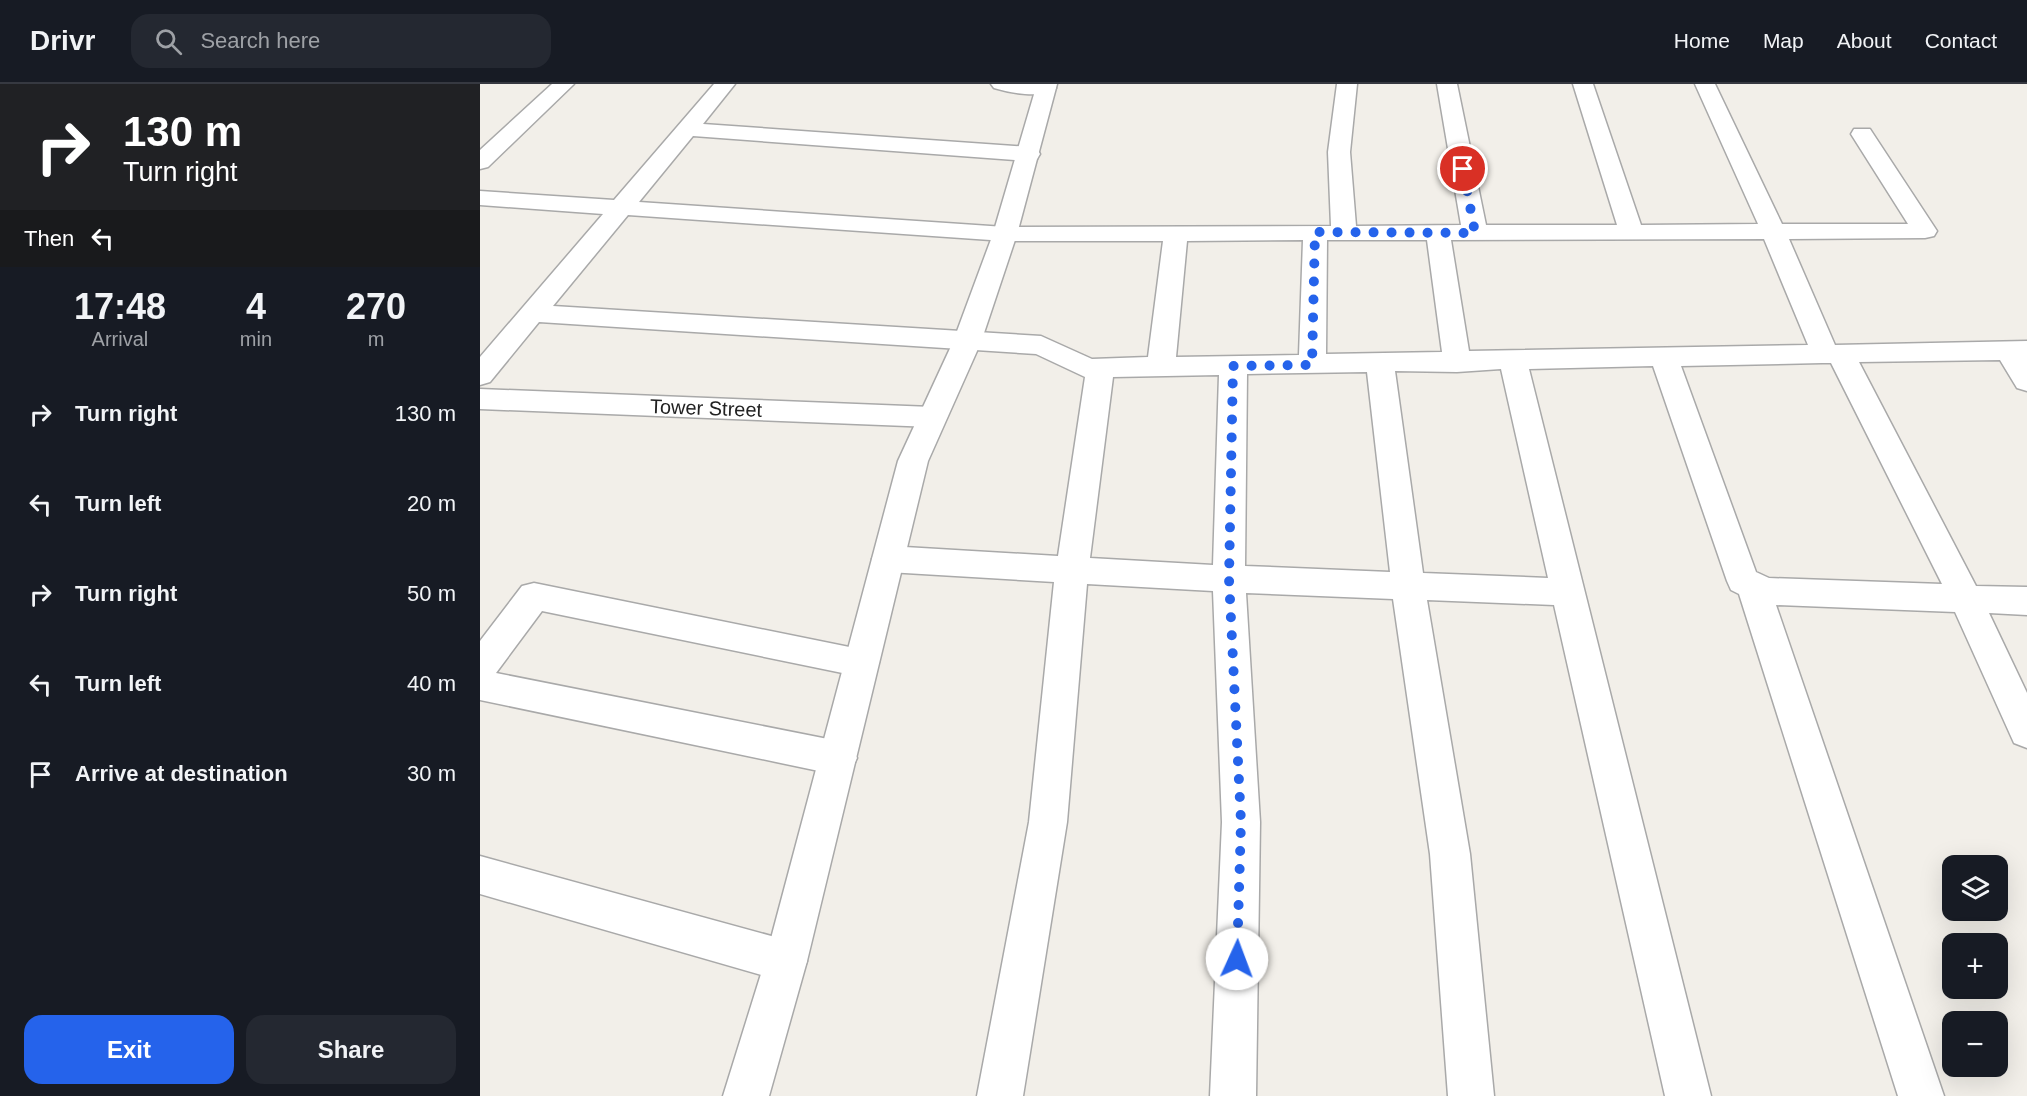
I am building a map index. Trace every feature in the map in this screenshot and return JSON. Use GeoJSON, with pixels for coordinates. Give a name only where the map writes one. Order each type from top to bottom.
{"type":"FeatureCollection","features":[{"type":"Feature","properties":{"kind":"street"},"geometry":{"type":"LineString","coordinates":[[480,162],[564,84]]}},
{"type":"Feature","properties":{"kind":"street"},"geometry":{"type":"LineString","coordinates":[[480,375],[725,84]]}},
{"type":"Feature","properties":{"kind":"street"},"geometry":{"type":"LineString","coordinates":[[746,1096],[786,961],[913,461],[967,342],[1005,234],[1046,86],[1001,84]]}},
{"type":"Feature","properties":{"kind":"street"},"geometry":{"type":"LineString","coordinates":[[1344,232],[1339,152],[1347,84]]}},
{"type":"Feature","properties":{"kind":"street"},"geometry":{"type":"LineString","coordinates":[[1447,84],[1475,233]]}},
{"type":"Feature","properties":{"kind":"street"},"geometry":{"type":"LineString","coordinates":[[1583,84],[1632,233]]}},
{"type":"Feature","properties":{"kind":"street"},"geometry":{"type":"LineString","coordinates":[[1705,84],[1833,355],[1966,599],[2027,732]]}},
{"type":"Feature","properties":{"kind":"street"},"geometry":{"type":"LineString","coordinates":[[686,129],[1029,154]]}},
{"type":"Feature","properties":{"kind":"street"},"geometry":{"type":"LineString","coordinates":[[480,198],[1005,234],[1925,231],[1862,134]]}},
{"type":"Feature","properties":{"kind":"street"},"geometry":{"type":"LineString","coordinates":[[1312,365],[1315,232]]}},
{"type":"Feature","properties":{"kind":"street"},"geometry":{"type":"LineString","coordinates":[[1161,367],[1176,233]]}},
{"type":"Feature","properties":{"kind":"street"},"geometry":{"type":"LineString","coordinates":[[1438,233],[1457,363]]}},
{"type":"Feature","properties":{"kind":"street"},"geometry":{"type":"LineString","coordinates":[[532,312],[1041,345],[1088,368],[1457,363],[2017,350],[2027,381]]}},
{"type":"Feature","properties":{"kind":"street"},"geometry":{"type":"LineString","coordinates":[[1664,358],[1743,581],[1766,591],[2027,601]]}},
{"type":"Feature","properties":{"kind":"street"},"geometry":{"type":"LineString","coordinates":[[1513,361],[1688,1096]]}},
{"type":"Feature","properties":{"kind":"street"},"geometry":{"type":"LineString","coordinates":[[1380,364],[1408,586],[1450,854],[1471,1096]]}},
{"type":"Feature","properties":{"kind":"street"},"geometry":{"type":"LineString","coordinates":[[1233,366],[1229,579],[1241,822],[1233,1096]]}},
{"type":"Feature","properties":{"kind":"street"},"geometry":{"type":"LineString","coordinates":[[1000,1096],[1048,822],[1072,570],[1100,368]]}},
{"type":"Feature","properties":{"kind":"street","name":"Tower Street"},"geometry":{"type":"LineString","coordinates":[[480,399],[932,417]]}},
{"type":"Feature","properties":{"kind":"street"},"geometry":{"type":"LineString","coordinates":[[888,559],[1229,579],[1568,592]]}},
{"type":"Feature","properties":{"kind":"street"},"geometry":{"type":"LineString","coordinates":[[1754,586],[1921,1096]]}},
{"type":"Feature","properties":{"kind":"street"},"geometry":{"type":"LineString","coordinates":[[480,668],[534,597],[862,662]]}},
{"type":"Feature","properties":{"kind":"street"},"geometry":{"type":"LineString","coordinates":[[480,685],[838,758]]}},
{"type":"Feature","properties":{"kind":"street"},"geometry":{"type":"LineString","coordinates":[[480,875],[786,961]]}},
{"type":"Feature","properties":{"kind":"route"},"geometry":{"type":"LineString","coordinates":[[1237,959],[1241,822],[1229,579],[1233,366],[1312,365],[1315,232],[1475,233],[1463,169]]}}]}
